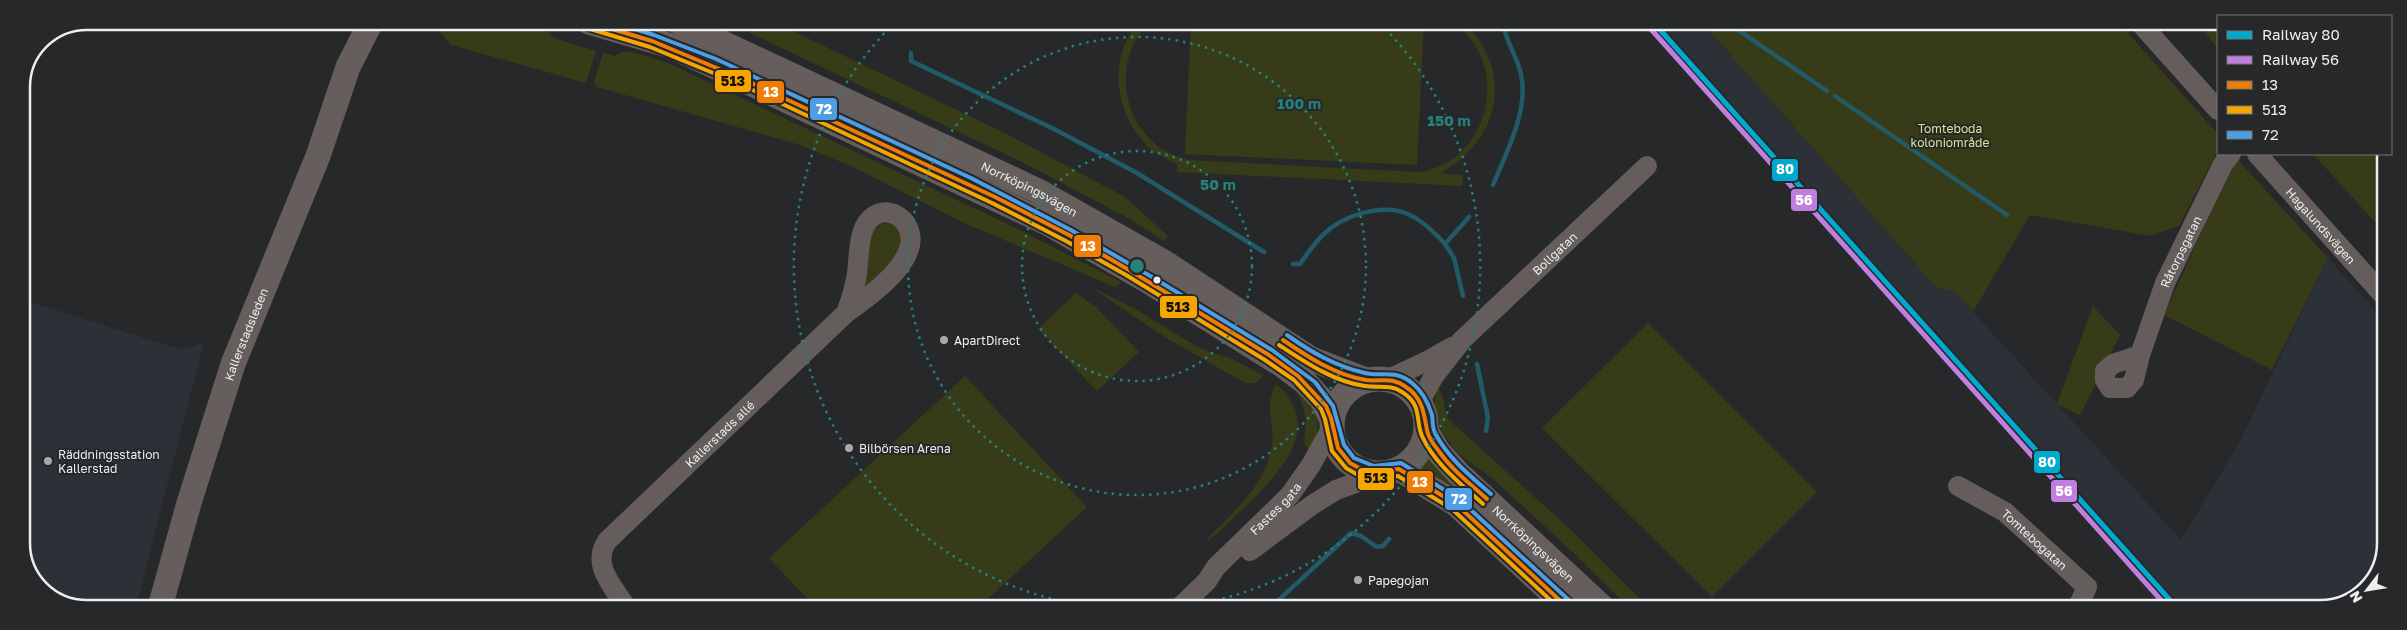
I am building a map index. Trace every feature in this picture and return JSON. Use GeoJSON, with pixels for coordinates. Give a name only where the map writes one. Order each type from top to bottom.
{"type":"FeatureCollection","features":[{"type":"Feature","properties":{"kind":"main road","name":"Kallerstadsleden"},"geometry":{"type":"LineString","coordinates":[[348,67],[354,30]]}},
{"type":"Feature","properties":{"kind":"main road","name":"Kallerstadsleden"},"geometry":{"type":"LineString","coordinates":[[162,600],[188,503],[233,364],[318,156],[348,67],[367,30]]}},
{"type":"Feature","properties":{"kind":"main road","name":"Norrköpingsvägen"},"geometry":{"type":"LineString","coordinates":[[616,30],[671,46],[1049,224],[1146,280],[1282,365],[1306,383],[1322,400],[1332,424]]}},
{"type":"Feature","properties":{"kind":"main road","name":"Norrköpingsvägen"},"geometry":{"type":"LineString","coordinates":[[695,30],[1038,191],[1167,264],[1311,359],[1377,380]]}},
{"type":"Feature","properties":{"kind":"main road"},"geometry":{"type":"LineString","coordinates":[[1377,380],[1407,387],[1420,401],[1426,417],[1427,432],[1421,449],[1412,460],[1380,470],[1340,452],[1332,424],[1334,412],[1342,396],[1357,384],[1377,380]]}},
{"type":"Feature","properties":{"kind":"main road","name":"Norrköpingsvägen"},"geometry":{"type":"LineString","coordinates":[[1427,432],[1438,451],[1459,474],[1595,600]]}},
{"type":"Feature","properties":{"kind":"main road","name":"Norrköpingsvägen"},"geometry":{"type":"LineString","coordinates":[[1380,470],[1456,504],[1559,600]]}},
{"type":"Feature","properties":{"kind":"street"},"geometry":{"type":"LineString","coordinates":[[2146,30],[2217,109]]}},
{"type":"Feature","properties":{"kind":"street","name":"Råtorpsgatan"},"geometry":{"type":"LineString","coordinates":[[2140,355],[2166,283],[2223,164],[2230,155]]}},
{"type":"Feature","properties":{"kind":"street","name":"Hagalundsvägen"},"geometry":{"type":"LineString","coordinates":[[2258,155],[2377,288]]}},
{"type":"Feature","properties":{"kind":"street","name":"Bollgatan"},"geometry":{"type":"LineString","coordinates":[[1420,401],[1434,376],[1462,340],[1647,166]]}},
{"type":"Feature","properties":{"kind":"street","name":"Kallerstads allé"},"geometry":{"type":"LineString","coordinates":[[622,600],[605,574],[599,560],[601,550],[615,532],[846,313],[862,302],[896,270],[909,250],[911,238],[904,219],[896,213],[886,211],[876,215],[865,227],[861,236],[853,295],[846,313]]}},
{"type":"Feature","properties":{"kind":"street","name":"Bollgatan"},"geometry":{"type":"LineString","coordinates":[[1377,380],[1429,360],[1462,340]]}},
{"type":"Feature","properties":{"kind":"street","name":"Fastes gata"},"geometry":{"type":"LineString","coordinates":[[1193,600],[1216,567],[1290,495],[1311,464],[1332,424]]}},
{"type":"Feature","properties":{"kind":"street","name":"Fastes gata"},"geometry":{"type":"LineString","coordinates":[[1207,581],[1223,575],[1301,500],[1320,487],[1380,470]]}},
{"type":"Feature","properties":{"kind":"street","name":"Tomtebogatan"},"geometry":{"type":"LineString","coordinates":[[1958,486],[2005,512],[2087,587],[2081,600]]}},
{"type":"Feature","properties":{"kind":"shaded area"},"geometry":{"type":"Polygon","coordinates":[[[1645,30],[1708,30],[1936,287],[1954,291],[2181,540],[2239,443],[2328,258],[2377,313],[2377,543],[2372,565],[2342,565],[2342,596],[2320,600],[2154,600],[1645,30]]]}},
{"type":"Feature","properties":{"kind":"shaded area"},"geometry":{"type":"Polygon","coordinates":[[[30,302],[179,349],[189,348],[204,342],[138,600],[87,600],[65,596],[44,581],[34,565],[30,547],[30,302]]]}},
{"type":"Feature","properties":{"kind":"green space"},"geometry":{"type":"Polygon","coordinates":[[[546,30],[554,38],[596,51],[586,83],[451,45],[439,31],[546,30]]]}},
{"type":"Feature","properties":{"kind":"green space"},"geometry":{"type":"Polygon","coordinates":[[[744,30],[791,30],[1009,135],[1125,197],[1168,236],[1164,241],[1126,217],[1028,165],[744,30]]]}},
{"type":"Feature","properties":{"kind":"green space"},"geometry":{"type":"Polygon","coordinates":[[[1133,30],[1143,30],[1131,52],[1127,69],[1126,86],[1129,103],[1135,119],[1158,146],[1169,153],[1189,160],[1416,172],[1441,166],[1461,152],[1476,133],[1485,111],[1487,87],[1483,63],[1472,41],[1461,30],[1471,30],[1480,42],[1490,63],[1495,84],[1494,104],[1488,124],[1477,143],[1461,159],[1440,173],[1463,175],[1462,186],[1177,172],[1177,164],[1153,151],[1140,138],[1130,123],[1123,107],[1119,89],[1119,71],[1128,37],[1133,30]]]}},
{"type":"Feature","properties":{"kind":"green space"},"geometry":{"type":"Polygon","coordinates":[[[1191,30],[1424,30],[1417,165],[1185,154],[1191,30]]]}},
{"type":"Feature","properties":{"kind":"green space","name":"Tomteboda koloniområde"},"geometry":{"type":"Polygon","coordinates":[[[1708,30],[2125,30],[2217,133],[2217,152],[2179,226],[2150,236],[2030,215],[1973,312],[1954,291],[1936,287],[1708,30]]]}},
{"type":"Feature","properties":{"kind":"green space"},"geometry":{"type":"Polygon","coordinates":[[[2202,30],[2217,30],[2217,47],[2202,30]]]}},
{"type":"Feature","properties":{"kind":"green space"},"geometry":{"type":"Polygon","coordinates":[[[624,51],[668,63],[1016,228],[1121,282],[1117,288],[964,223],[853,167],[800,145],[597,87],[594,81],[603,53],[615,56],[624,51]]]}},
{"type":"Feature","properties":{"kind":"green space"},"geometry":{"type":"Polygon","coordinates":[[[2314,155],[2377,155],[2377,224],[2314,155]]]}},
{"type":"Feature","properties":{"kind":"green space"},"geometry":{"type":"Polygon","coordinates":[[[2239,161],[2328,258],[2272,370],[2164,315],[2229,171],[2239,161]]]}},
{"type":"Feature","properties":{"kind":"green space"},"geometry":{"type":"Polygon","coordinates":[[[889,222],[899,229],[903,238],[900,249],[886,270],[860,295],[869,241],[880,225],[889,222]]]}},
{"type":"Feature","properties":{"kind":"green space"},"geometry":{"type":"Polygon","coordinates":[[[1089,286],[1132,307],[1199,348],[1232,359],[1263,375],[1256,383],[1245,383],[1165,337],[1089,286]]]}},
{"type":"Feature","properties":{"kind":"green space"},"geometry":{"type":"Polygon","coordinates":[[[1076,293],[1096,307],[1139,352],[1097,391],[1038,329],[1076,293]]]}},
{"type":"Feature","properties":{"kind":"green space"},"geometry":{"type":"Polygon","coordinates":[[[2093,306],[2120,335],[2080,415],[2057,404],[2093,306]]]}},
{"type":"Feature","properties":{"kind":"green space"},"geometry":{"type":"Polygon","coordinates":[[[1648,323],[1817,492],[1712,597],[1542,428],[1648,323]]]}},
{"type":"Feature","properties":{"kind":"green space"},"geometry":{"type":"Polygon","coordinates":[[[965,376],[1087,507],[987,600],[808,600],[769,558],[965,376]]]}},
{"type":"Feature","properties":{"kind":"green space"},"geometry":{"type":"Polygon","coordinates":[[[1276,384],[1291,400],[1297,417],[1297,434],[1291,450],[1270,482],[1209,540],[1208,538],[1248,496],[1264,471],[1272,444],[1270,400],[1276,384]]]}},
{"type":"Feature","properties":{"kind":"green space"},"geometry":{"type":"Polygon","coordinates":[[[1438,388],[1442,395],[1448,419],[1569,528],[1641,600],[1621,600],[1580,559],[1490,476],[1456,451],[1447,439],[1437,418],[1435,410],[1438,388]]]}},
{"type":"Feature","properties":{"kind":"green space"},"geometry":{"type":"Polygon","coordinates":[[[1296,391],[1305,394],[1314,410],[1318,423],[1317,436],[1310,454],[1304,442],[1306,422],[1304,410],[1296,391]]]}},
{"type":"Feature","properties":{"kind":"green space"},"geometry":{"type":"Polygon","coordinates":[[[1429,455],[1583,600],[1573,600],[1477,510],[1436,477],[1418,469],[1429,455]]]}},
{"type":"Feature","properties":{"kind":"waterway"},"geometry":{"type":"LineString","coordinates":[[1493,185],[1515,130],[1522,102],[1521,74],[1505,30]]}},
{"type":"Feature","properties":{"kind":"waterway"},"geometry":{"type":"LineString","coordinates":[[1738,30],[1827,91]]}},
{"type":"Feature","properties":{"kind":"waterway"},"geometry":{"type":"LineString","coordinates":[[911,53],[911,61],[1054,129],[1137,173],[1264,252]]}},
{"type":"Feature","properties":{"kind":"waterway"},"geometry":{"type":"LineString","coordinates":[[1835,96],[2007,215]]}},
{"type":"Feature","properties":{"kind":"waterway"},"geometry":{"type":"LineString","coordinates":[[1293,264],[1300,264],[1317,241],[1331,228],[1350,217],[1371,211],[1393,210],[1403,212],[1426,225],[1445,244]]}},
{"type":"Feature","properties":{"kind":"waterway"},"geometry":{"type":"LineString","coordinates":[[1463,296],[1454,258],[1445,244],[1469,217]]}},
{"type":"Feature","properties":{"kind":"waterway"},"geometry":{"type":"LineString","coordinates":[[1477,364],[1488,418],[1486,431]]}},
{"type":"Feature","properties":{"kind":"waterway"},"geometry":{"type":"LineString","coordinates":[[1279,600],[1351,533],[1361,536],[1377,547],[1383,546],[1389,539]]}},
{"type":"Feature","properties":{"kind":"rail line","name":"56"},"geometry":{"type":"LineString","coordinates":[[1652,30],[2161,600]]}},
{"type":"Feature","properties":{"kind":"rail line","name":"80"},"geometry":{"type":"LineString","coordinates":[[1660,30],[2170,600]]}},
{"type":"Feature","properties":{"kind":"transit line","name":"513"},"geometry":{"type":"LineString","coordinates":[[594,30],[650,47],[740,84],[992,203],[1066,241],[1126,275],[1265,360],[1294,380],[1321,409],[1332,451],[1346,468],[1358,475],[1372,479],[1398,476],[1452,509],[1550,600]]}},
{"type":"Feature","properties":{"kind":"transit line","name":"13"},"geometry":{"type":"LineString","coordinates":[[616,30],[652,41],[743,79],[995,197],[1069,235],[1129,270],[1269,355],[1298,376],[1326,406],[1331,418],[1338,448],[1350,463],[1361,469],[1373,472],[1399,469],[1456,504],[1559,600]]}},
{"type":"Feature","properties":{"kind":"transit line","name":"72"},"geometry":{"type":"LineString","coordinates":[[638,30],[716,59],[971,178],[1071,230],[1272,350],[1315,382],[1333,406],[1344,445],[1354,458],[1374,466],[1401,463],[1459,499],[1569,600]]}},
{"type":"Feature","properties":{"kind":"transit line","name":"72"},"geometry":{"type":"LineString","coordinates":[[1287,335],[1314,353],[1333,362],[1365,373],[1400,376],[1412,383],[1427,401],[1432,415],[1434,431],[1446,451],[1491,494]]}},
{"type":"Feature","properties":{"kind":"transit line","name":"13"},"geometry":{"type":"LineString","coordinates":[[1283,340],[1312,359],[1343,374],[1366,380],[1396,382],[1411,391],[1419,401],[1428,433],[1433,443],[1455,470],[1487,499]]}},
{"type":"Feature","properties":{"kind":"transit line","name":"513"},"geometry":{"type":"LineString","coordinates":[[1279,345],[1331,376],[1353,384],[1393,388],[1409,397],[1416,407],[1420,430],[1427,446],[1449,473],[1483,504]]}},
{"type":"Feature","properties":{"kind":"place","name":"ApartDirect"},"geometry":{"type":"Point","coordinates":[944,340]}},
{"type":"Feature","properties":{"kind":"place","name":"Bilbörsen Arena"},"geometry":{"type":"Point","coordinates":[849,448]}},
{"type":"Feature","properties":{"kind":"place","name":"Räddningsstation Kallerstad"},"geometry":{"type":"Point","coordinates":[48,461]}},
{"type":"Feature","properties":{"kind":"place","name":"Papegojan"},"geometry":{"type":"Point","coordinates":[1358,580]}}]}
